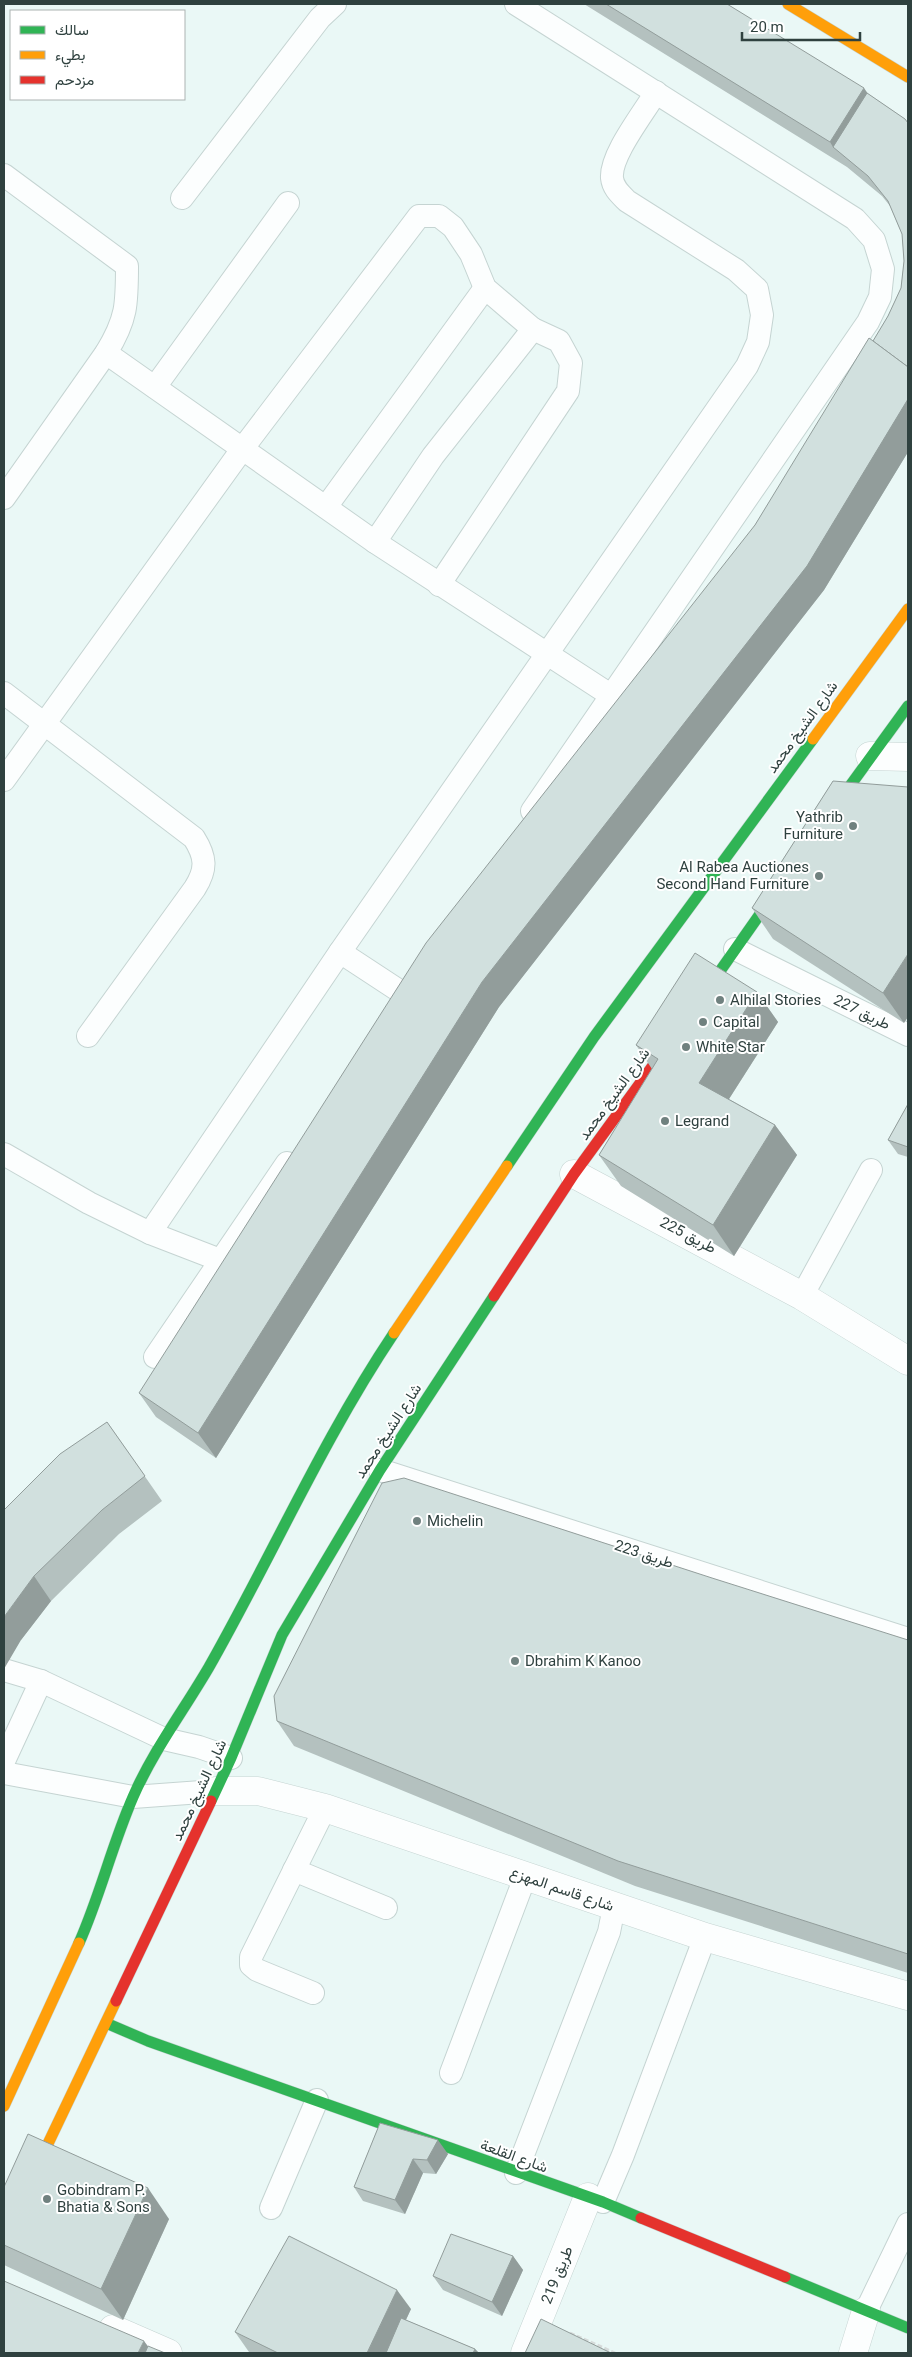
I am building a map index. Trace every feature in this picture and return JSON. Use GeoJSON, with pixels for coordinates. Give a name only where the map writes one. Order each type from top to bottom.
{"type":"FeatureCollection","features":[{"type":"Feature","properties":{"kind":"main road"},"geometry":{"type":"LineString","coordinates":[[788,4],[908,77]]}},
{"type":"Feature","properties":{"kind":"main road","name":"شارع الشيخ محمد"},"geometry":{"type":"LineString","coordinates":[[4,2106],[84,1931],[133,1797],[164,1739],[209,1667],[365,1377],[594,1037],[908,609]]}},
{"type":"Feature","properties":{"kind":"main road"},"geometry":{"type":"LineString","coordinates":[[825,820],[908,706]]}},
{"type":"Feature","properties":{"kind":"main road"},"geometry":{"type":"LineString","coordinates":[[690,1014],[786,877]]}},
{"type":"Feature","properties":{"kind":"main road","name":"شارع الشيخ محمد"},"geometry":{"type":"LineString","coordinates":[[4,2236],[231,1758],[282,1635],[380,1470],[574,1174],[678,1030]]}},
{"type":"Feature","properties":{"kind":"main road","name":"شارع القلعة"},"geometry":{"type":"LineString","coordinates":[[106,2023],[148,2041],[595,2200],[908,2328]]}},
{"type":"Feature","properties":{"kind":"street"},"geometry":{"type":"LineString","coordinates":[[870,756],[908,757]]}},
{"type":"Feature","properties":{"kind":"street","name":"طريق 225"},"geometry":{"type":"LineString","coordinates":[[574,1174],[802,1296],[908,1361]]}},
{"type":"Feature","properties":{"kind":"street","name":"شارع قاسم المهزع"},"geometry":{"type":"LineString","coordinates":[[215,1791],[258,1791],[325,1808],[705,1937],[908,1996]]}},
{"type":"Feature","properties":{"kind":"street","name":"طريق 219"},"geometry":{"type":"LineString","coordinates":[[525,2353],[539,2318],[595,2200]]}},
{"type":"Feature","properties":{"kind":"street"},"geometry":{"type":"LineString","coordinates":[[853,2353],[866,2311]]}},
{"type":"Feature","properties":{"kind":"street"},"geometry":{"type":"LineString","coordinates":[[86,2317],[168,2353]]}},
{"type":"Feature","properties":{"kind":"lane"},"geometry":{"type":"LineString","coordinates":[[182,198],[320,18],[335,4]]}},
{"type":"Feature","properties":{"kind":"lane"},"geometry":{"type":"LineString","coordinates":[[516,4],[855,219],[874,240],[883,269],[880,297],[868,322],[522,825]]}},
{"type":"Feature","properties":{"kind":"lane"},"geometry":{"type":"LineString","coordinates":[[150,1233],[340,952],[746,366],[758,342],[762,315],[757,289],[736,270],[627,200],[617,192],[612,180],[612,168],[618,156],[656,92]]}},
{"type":"Feature","properties":{"kind":"lane"},"geometry":{"type":"LineString","coordinates":[[4,175],[127,266],[127,304],[120,331],[4,498]]}},
{"type":"Feature","properties":{"kind":"lane"},"geometry":{"type":"LineString","coordinates":[[155,387],[288,203]]}},
{"type":"Feature","properties":{"kind":"lane"},"geometry":{"type":"LineString","coordinates":[[4,780],[243,448],[420,216],[439,216],[453,227],[471,254],[485,288],[533,330],[559,341],[571,363],[568,391],[440,585]]}},
{"type":"Feature","properties":{"kind":"lane"},"geometry":{"type":"LineString","coordinates":[[326,507],[485,288]]}},
{"type":"Feature","properties":{"kind":"lane"},"geometry":{"type":"LineString","coordinates":[[375,542],[433,456],[533,330]]}},
{"type":"Feature","properties":{"kind":"lane"},"geometry":{"type":"LineString","coordinates":[[106,353],[375,542],[612,696]]}},
{"type":"Feature","properties":{"kind":"lane"},"geometry":{"type":"LineString","coordinates":[[4,692],[194,838],[202,851],[205,863],[202,876],[195,888],[88,1036]]}},
{"type":"Feature","properties":{"kind":"lane","name":"طريق 227"},"geometry":{"type":"LineString","coordinates":[[736,949],[908,1035]]}},
{"type":"Feature","properties":{"kind":"lane"},"geometry":{"type":"LineString","coordinates":[[340,952],[404,994]]}},
{"type":"Feature","properties":{"kind":"lane"},"geometry":{"type":"LineString","coordinates":[[155,1357],[298,1147]]}},
{"type":"Feature","properties":{"kind":"lane"},"geometry":{"type":"LineString","coordinates":[[4,1154],[89,1203],[150,1233],[220,1260]]}},
{"type":"Feature","properties":{"kind":"lane"},"geometry":{"type":"LineString","coordinates":[[802,1296],[871,1170]]}},
{"type":"Feature","properties":{"kind":"lane","name":"طريق 223"},"geometry":{"type":"LineString","coordinates":[[380,1470],[908,1639]]}},
{"type":"Feature","properties":{"kind":"lane"},"geometry":{"type":"LineString","coordinates":[[4,1670],[42,1681],[164,1739],[200,1747],[231,1758]]}},
{"type":"Feature","properties":{"kind":"lane"},"geometry":{"type":"LineString","coordinates":[[4,1761],[42,1681]]}},
{"type":"Feature","properties":{"kind":"lane"},"geometry":{"type":"LineString","coordinates":[[4,1773],[133,1797],[215,1791]]}},
{"type":"Feature","properties":{"kind":"lane"},"geometry":{"type":"LineString","coordinates":[[313,1993],[257,1970],[251,1965],[251,1957],[325,1808]]}},
{"type":"Feature","properties":{"kind":"lane"},"geometry":{"type":"LineString","coordinates":[[294,1870],[386,1908]]}},
{"type":"Feature","properties":{"kind":"lane"},"geometry":{"type":"LineString","coordinates":[[451,2073],[525,1877]]}},
{"type":"Feature","properties":{"kind":"lane"},"geometry":{"type":"LineString","coordinates":[[516,2172],[608,1932],[614,1907]]}},
{"type":"Feature","properties":{"kind":"lane"},"geometry":{"type":"LineString","coordinates":[[595,2200],[622,2155],[705,1937]]}},
{"type":"Feature","properties":{"kind":"lane"},"geometry":{"type":"LineString","coordinates":[[271,2208],[317,2100]]}},
{"type":"Feature","properties":{"kind":"lane"},"geometry":{"type":"LineString","coordinates":[[866,2311],[908,2224]]}},
{"type":"Feature","properties":{"kind":"path"},"geometry":{"type":"LineString","coordinates":[[539,2318],[615,2353]]}},
{"type":"Feature","properties":{"kind":"building"},"geometry":{"type":"Polygon","coordinates":[[[606,4],[727,4],[864,88],[830,142],[606,4]]]}},
{"type":"Feature","properties":{"kind":"building"},"geometry":{"type":"Polygon","coordinates":[[[867,93],[908,123],[908,367],[873,341],[888,316],[901,288],[904,261],[902,234],[888,201],[868,176],[833,147],[867,93]]]}},
{"type":"Feature","properties":{"kind":"building"},"geometry":{"type":"Polygon","coordinates":[[[869,338],[908,367],[908,399],[807,566],[482,982],[198,1433],[139,1393],[426,943],[755,525],[869,338]]]}},
{"type":"Feature","properties":{"kind":"building"},"geometry":{"type":"Polygon","coordinates":[[[833,781],[908,787],[908,954],[883,993],[752,908],[833,781]]]}},
{"type":"Feature","properties":{"kind":"building"},"geometry":{"type":"Polygon","coordinates":[[[695,953],[757,992],[699,1083],[775,1125],[713,1225],[599,1155],[658,1059],[636,1045],[695,953]]]}},
{"type":"Feature","properties":{"kind":"building"},"geometry":{"type":"Polygon","coordinates":[[[908,1104],[908,1147],[888,1140],[908,1104]]]}},
{"type":"Feature","properties":{"kind":"building"},"geometry":{"type":"Polygon","coordinates":[[[107,1422],[145,1476],[102,1510],[34,1576],[4,1617],[4,1510],[60,1454],[107,1422]]]}},
{"type":"Feature","properties":{"kind":"building"},"geometry":{"type":"Polygon","coordinates":[[[404,1478],[908,1640],[908,1954],[618,1861],[277,1721],[274,1696],[382,1483],[404,1478]]]}},
{"type":"Feature","properties":{"kind":"building"},"geometry":{"type":"Polygon","coordinates":[[[380,2123],[438,2140],[427,2160],[413,2159],[395,2200],[354,2187],[380,2123]]]}},
{"type":"Feature","properties":{"kind":"building"},"geometry":{"type":"Polygon","coordinates":[[[28,2134],[148,2188],[101,2289],[4,2245],[4,2187],[28,2134]]]}},
{"type":"Feature","properties":{"kind":"building"},"geometry":{"type":"Polygon","coordinates":[[[451,2234],[513,2256],[492,2302],[433,2276],[451,2234]]]}},
{"type":"Feature","properties":{"kind":"building"},"geometry":{"type":"Polygon","coordinates":[[[289,2236],[397,2290],[367,2353],[278,2353],[235,2332],[289,2236]]]}},
{"type":"Feature","properties":{"kind":"building"},"geometry":{"type":"Polygon","coordinates":[[[4,2281],[144,2341],[138,2353],[4,2353],[4,2281]]]}},
{"type":"Feature","properties":{"kind":"building"},"geometry":{"type":"Polygon","coordinates":[[[401,2318],[475,2349],[473,2353],[386,2353],[401,2318]]]}},
{"type":"Feature","properties":{"kind":"building"},"geometry":{"type":"Polygon","coordinates":[[[541,2319],[611,2353],[525,2353],[541,2319]]]}},
{"type":"Feature","properties":{"kind":"building"},"geometry":{"type":"Polygon","coordinates":[[[148,2346],[165,2353],[145,2353],[148,2346]]]}},
{"type":"Feature","properties":{"kind":"traffic: fast"},"geometry":{"type":"LineString","coordinates":[[831,812],[908,706]]}},
{"type":"Feature","properties":{"kind":"traffic: fast"},"geometry":{"type":"LineString","coordinates":[[507,1166],[594,1037],[813,739]]}},
{"type":"Feature","properties":{"kind":"traffic: fast"},"geometry":{"type":"LineString","coordinates":[[699,1001],[779,887]]}},
{"type":"Feature","properties":{"kind":"traffic: fast"},"geometry":{"type":"LineString","coordinates":[[211,1801],[282,1635],[380,1470],[494,1296]]}},
{"type":"Feature","properties":{"kind":"traffic: fast"},"geometry":{"type":"LineString","coordinates":[[79,1943],[119,1833],[141,1780],[159,1747],[209,1667],[344,1414],[394,1333]]}},
{"type":"Feature","properties":{"kind":"traffic: fast"},"geometry":{"type":"LineString","coordinates":[[106,2023],[148,2041],[603,2202],[641,2218]]}},
{"type":"Feature","properties":{"kind":"traffic: fast"},"geometry":{"type":"LineString","coordinates":[[785,2277],[908,2328]]}},
{"type":"Feature","properties":{"kind":"traffic: slow"},"geometry":{"type":"LineString","coordinates":[[788,4],[908,77]]}},
{"type":"Feature","properties":{"kind":"traffic: slow"},"geometry":{"type":"LineString","coordinates":[[813,739],[908,609]]}},
{"type":"Feature","properties":{"kind":"traffic: slow"},"geometry":{"type":"LineString","coordinates":[[394,1333],[507,1166]]}},
{"type":"Feature","properties":{"kind":"traffic: slow"},"geometry":{"type":"LineString","coordinates":[[4,2106],[79,1943]]}},
{"type":"Feature","properties":{"kind":"traffic: slow"},"geometry":{"type":"LineString","coordinates":[[4,2236],[116,2001]]}},
{"type":"Feature","properties":{"kind":"traffic: jam"},"geometry":{"type":"LineString","coordinates":[[494,1296],[574,1174],[673,1038]]}},
{"type":"Feature","properties":{"kind":"traffic: jam"},"geometry":{"type":"LineString","coordinates":[[116,2001],[211,1801]]}},
{"type":"Feature","properties":{"kind":"traffic: jam"},"geometry":{"type":"LineString","coordinates":[[641,2218],[785,2277]]}},
{"type":"Feature","properties":{"kind":"place","name":"Yathrib Furniture"},"geometry":{"type":"Point","coordinates":[853,826]}},
{"type":"Feature","properties":{"kind":"place","name":"Al Rabea Auctiones Second Hand Furniture"},"geometry":{"type":"Point","coordinates":[819,876]}},
{"type":"Feature","properties":{"kind":"place","name":"Alhilal Stories"},"geometry":{"type":"Point","coordinates":[720,1000]}},
{"type":"Feature","properties":{"kind":"place","name":"Capital"},"geometry":{"type":"Point","coordinates":[703,1022]}},
{"type":"Feature","properties":{"kind":"place","name":"White Star"},"geometry":{"type":"Point","coordinates":[686,1047]}},
{"type":"Feature","properties":{"kind":"place","name":"Legrand"},"geometry":{"type":"Point","coordinates":[665,1121]}},
{"type":"Feature","properties":{"kind":"place","name":"Michelin"},"geometry":{"type":"Point","coordinates":[417,1521]}},
{"type":"Feature","properties":{"kind":"place","name":"Dbrahim K Kanoo"},"geometry":{"type":"Point","coordinates":[515,1661]}},
{"type":"Feature","properties":{"kind":"place","name":"Gobindram P. Bhatia & Sons"},"geometry":{"type":"Point","coordinates":[47,2199]}}]}
